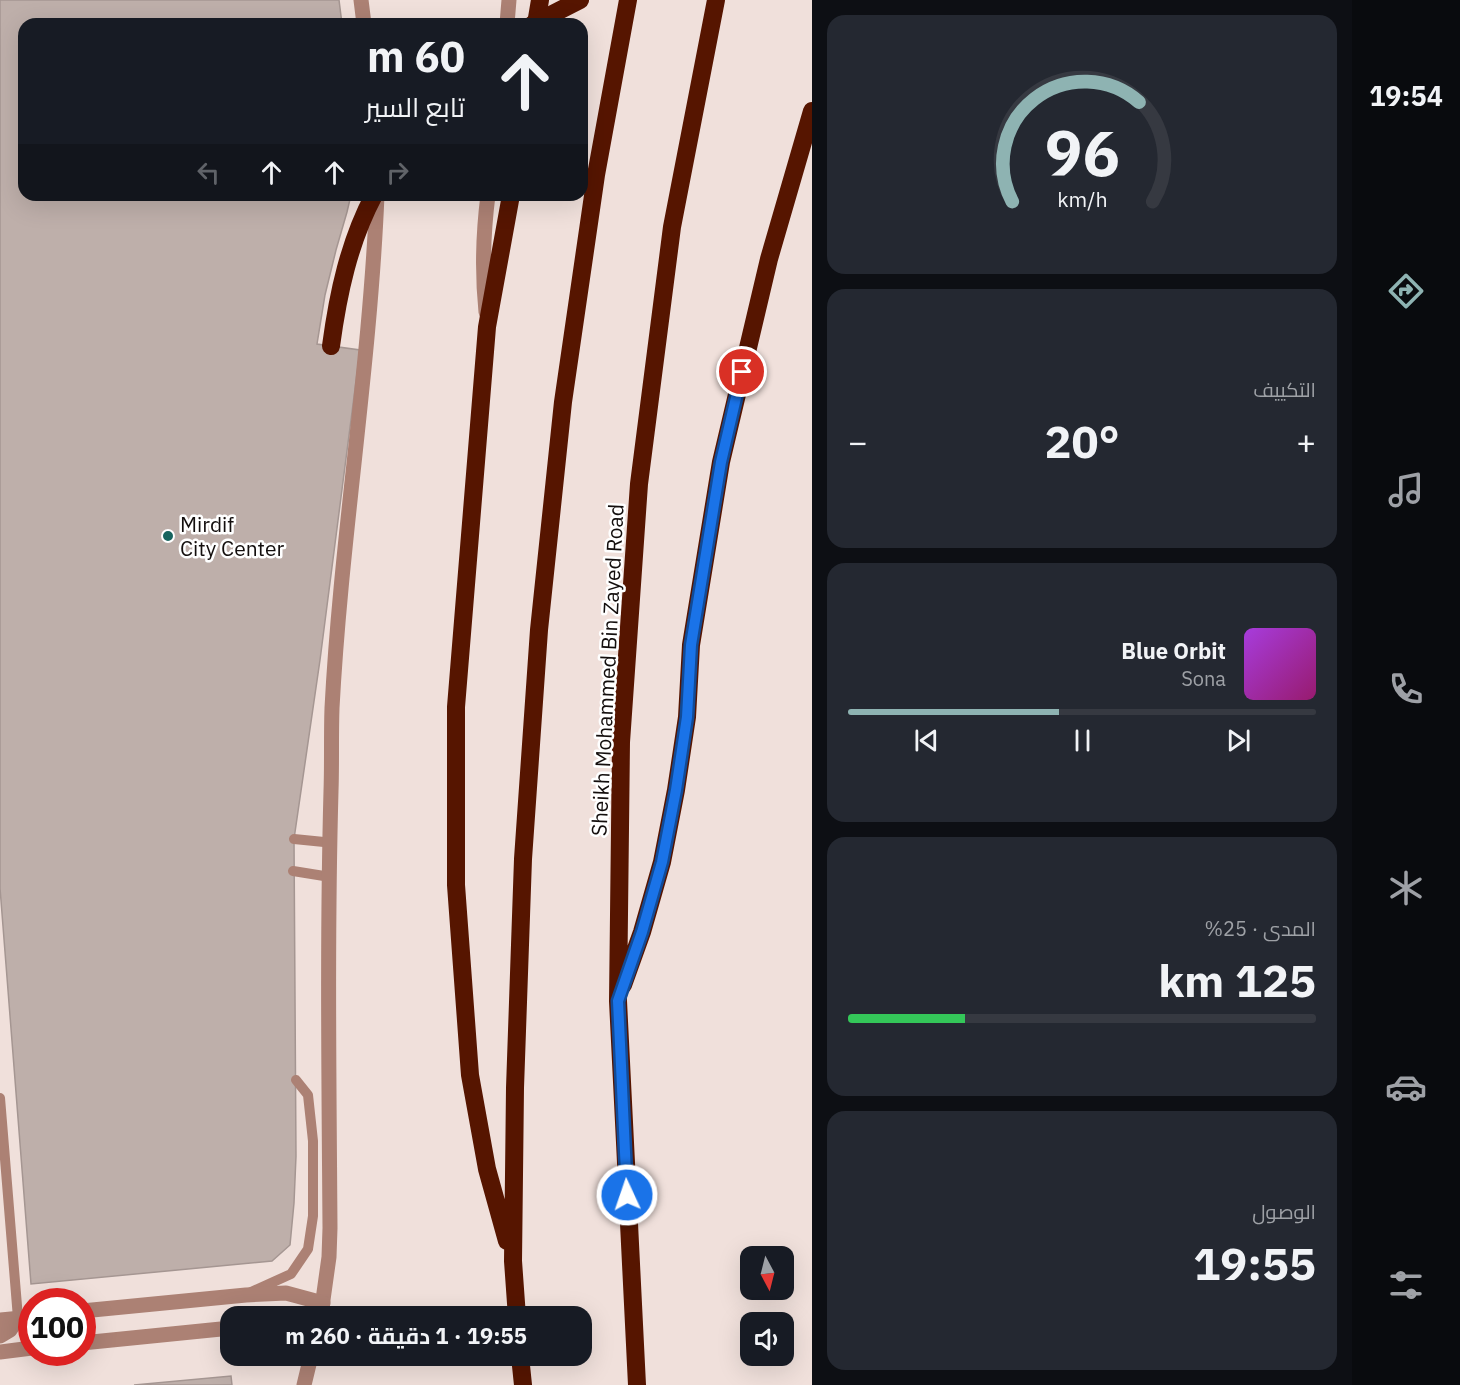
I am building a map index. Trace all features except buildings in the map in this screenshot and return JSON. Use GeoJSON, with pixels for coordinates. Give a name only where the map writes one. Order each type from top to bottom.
{"type":"FeatureCollection","features":[{"type":"Feature","properties":{"kind":"highway"},"geometry":{"type":"LineString","coordinates":[[536,18],[540,0]]}},
{"type":"Feature","properties":{"kind":"highway"},"geometry":{"type":"LineString","coordinates":[[546,18],[580,0]]}},
{"type":"Feature","properties":{"kind":"highway"},"geometry":{"type":"LineString","coordinates":[[517,1306],[513,1261],[515,1088],[523,859],[539,630],[563,402],[596,175],[628,0]]}},
{"type":"Feature","properties":{"kind":"highway","name":"Sheikh Mohammed Bin Zayed Road"},"geometry":{"type":"LineString","coordinates":[[637,1385],[618,1001],[621,742],[639,484],[672,227],[716,0]]}},
{"type":"Feature","properties":{"kind":"highway"},"geometry":{"type":"LineString","coordinates":[[618,1001],[642,932],[662,862],[676,790],[687,717],[691,645],[721,462],[769,260],[812,111]]}},
{"type":"Feature","properties":{"kind":"highway"},"geometry":{"type":"LineString","coordinates":[[331,346],[343,274],[354,240],[372,201]]}},
{"type":"Feature","properties":{"kind":"highway"},"geometry":{"type":"LineString","coordinates":[[510,201],[487,327],[456,707],[456,885],[470,1075],[487,1169],[513,1261]]}},
{"type":"Feature","properties":{"kind":"highway"},"geometry":{"type":"LineString","coordinates":[[521,1366],[523,1385]]}},
{"type":"Feature","properties":{"kind":"street"},"geometry":{"type":"LineString","coordinates":[[508,18],[509,0]]}},
{"type":"Feature","properties":{"kind":"street"},"geometry":{"type":"LineString","coordinates":[[319,1306],[329,1257],[330,1228],[329,880],[333,692],[355,416],[375,252],[375,201]]}},
{"type":"Feature","properties":{"kind":"street"},"geometry":{"type":"LineString","coordinates":[[487,201],[483,253],[487,327]]}},
{"type":"Feature","properties":{"kind":"street"},"geometry":{"type":"LineString","coordinates":[[96,1310],[246,1294],[286,1293],[308,1306]]}},
{"type":"Feature","properties":{"kind":"street"},"geometry":{"type":"LineString","coordinates":[[0,1320],[18,1318]]}},
{"type":"Feature","properties":{"kind":"street"},"geometry":{"type":"LineString","coordinates":[[0,1336],[18,1323]]}},
{"type":"Feature","properties":{"kind":"street"},"geometry":{"type":"LineString","coordinates":[[96,1342],[220,1329]]}},
{"type":"Feature","properties":{"kind":"street"},"geometry":{"type":"LineString","coordinates":[[0,1352],[18,1350]]}},
{"type":"Feature","properties":{"kind":"street"},"geometry":{"type":"LineString","coordinates":[[304,1385],[309,1366]]}},
{"type":"Feature","properties":{"kind":"lane"},"geometry":{"type":"LineString","coordinates":[[294,839],[324,842],[330,845]]}},
{"type":"Feature","properties":{"kind":"lane"},"geometry":{"type":"LineString","coordinates":[[293,871],[324,876],[329,880]]}},
{"type":"Feature","properties":{"kind":"lane"},"geometry":{"type":"LineString","coordinates":[[246,1294],[291,1274],[308,1249],[313,1216],[313,1141],[308,1095],[296,1080]]}},
{"type":"Feature","properties":{"kind":"lane"},"geometry":{"type":"LineString","coordinates":[[0,1098],[22,1288]]}},
{"type":"Feature","properties":{"kind":"place","name":"Mirdif City Center"},"geometry":{"type":"Point","coordinates":[168,536]}},
{"type":"Feature","properties":{"kind":"route"},"geometry":{"type":"LineString","coordinates":[[627,1195],[618,1001],[642,932],[662,862],[687,717],[691,645],[721,462],[742,372]]}}]}
